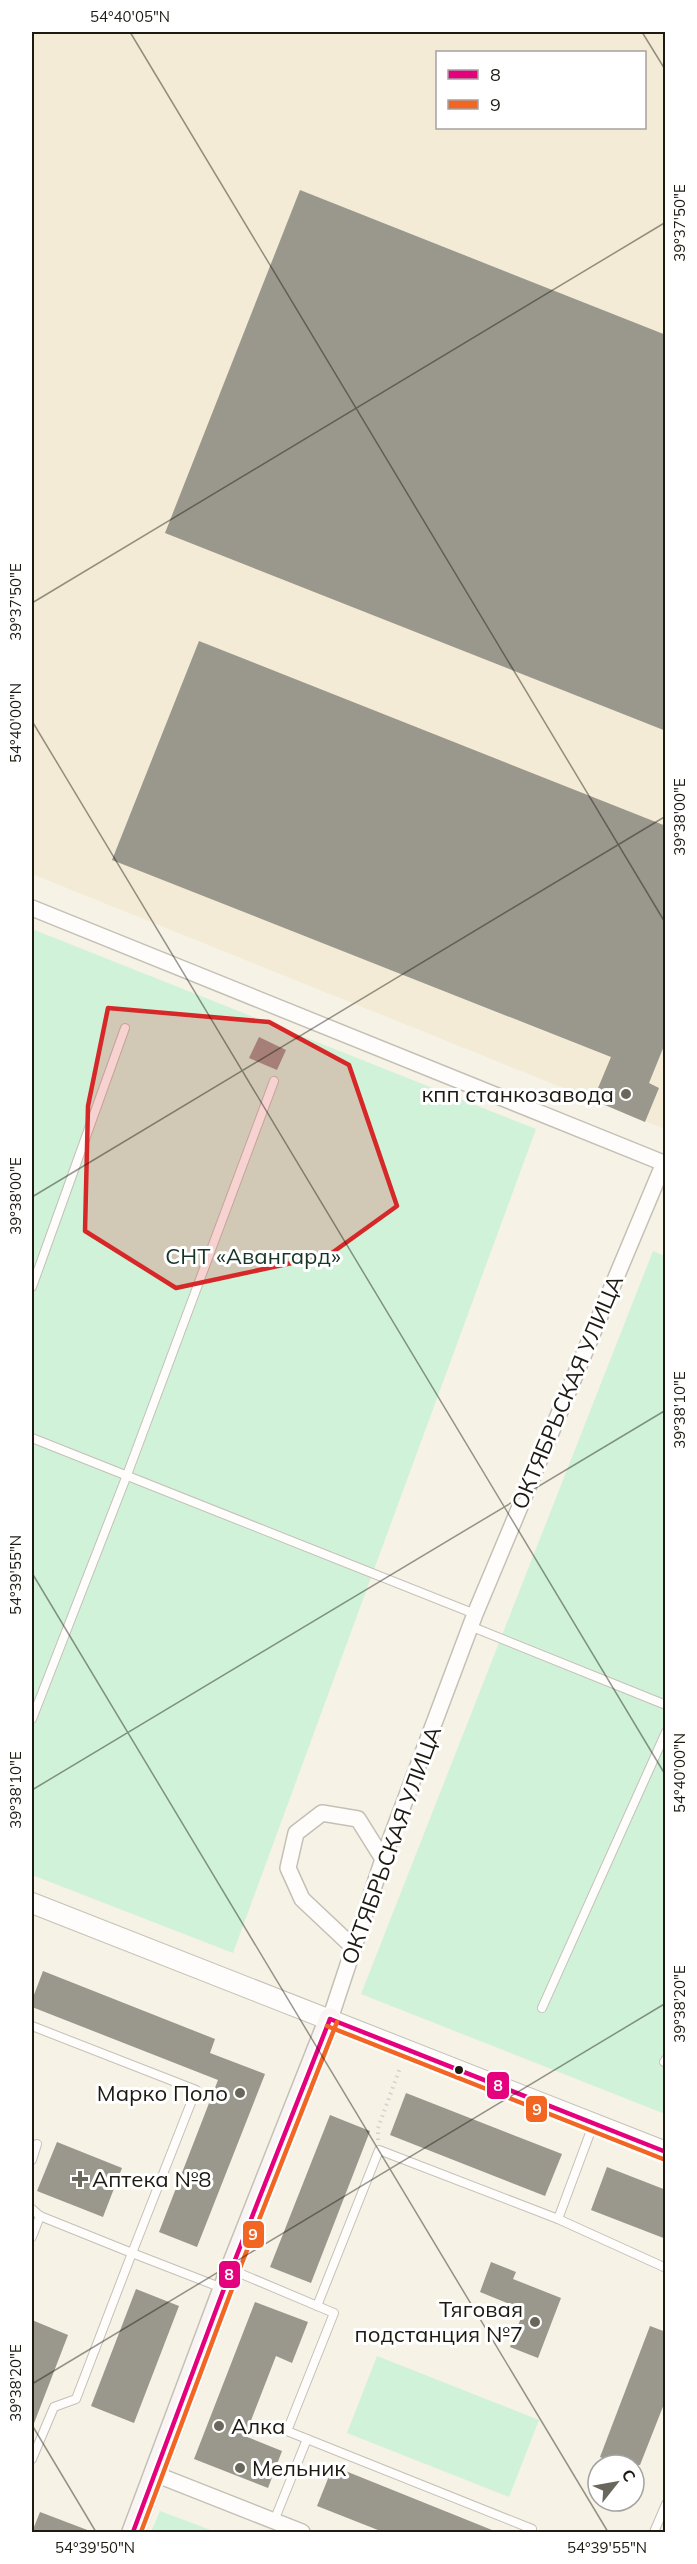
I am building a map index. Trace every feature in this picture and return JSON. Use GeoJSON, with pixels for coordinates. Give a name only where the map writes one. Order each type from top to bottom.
{"type":"FeatureCollection","features":[{"type":"Feature","properties":{"kind":"main road","name":"ОКТЯБРЬСКАЯ УЛИЦА"},"geometry":{"type":"LineString","coordinates":[[133,2532],[227,2279],[330,2019]]}},
{"type":"Feature","properties":{"kind":"street"},"geometry":{"type":"LineString","coordinates":[[32,908],[665,1163]]}},
{"type":"Feature","properties":{"kind":"street","name":"ОКТЯБРЬСКАЯ УЛИЦА"},"geometry":{"type":"LineString","coordinates":[[330,2019],[383,1859],[472,1620],[665,1163]]}},
{"type":"Feature","properties":{"kind":"street"},"geometry":{"type":"LineString","coordinates":[[353,1947],[302,1899],[288,1868],[296,1833],[322,1813],[358,1819],[383,1859]]}},
{"type":"Feature","properties":{"kind":"street"},"geometry":{"type":"LineString","coordinates":[[32,1903],[666,2152]]}},
{"type":"Feature","properties":{"kind":"street"},"geometry":{"type":"LineString","coordinates":[[155,2474],[302,2532]]}},
{"type":"Feature","properties":{"kind":"lane"},"geometry":{"type":"LineString","coordinates":[[32,1287],[125,1028]]}},
{"type":"Feature","properties":{"kind":"lane"},"geometry":{"type":"LineString","coordinates":[[32,1719],[127,1475],[274,1081]]}},
{"type":"Feature","properties":{"kind":"lane"},"geometry":{"type":"LineString","coordinates":[[32,1438],[127,1475],[472,1620],[666,1705]]}},
{"type":"Feature","properties":{"kind":"lane"},"geometry":{"type":"LineString","coordinates":[[542,2008],[666,1732]]}},
{"type":"Feature","properties":{"kind":"lane"},"geometry":{"type":"LineString","coordinates":[[32,2026],[196,2090],[76,2399],[54,2407],[32,2459]]}},
{"type":"Feature","properties":{"kind":"lane"},"geometry":{"type":"LineString","coordinates":[[558,2219],[594,2124]]}},
{"type":"Feature","properties":{"kind":"lane"},"geometry":{"type":"LineString","coordinates":[[32,2160],[37,2144]]}},
{"type":"Feature","properties":{"kind":"lane"},"geometry":{"type":"LineString","coordinates":[[317,2306],[379,2150],[558,2219],[666,2268]]}},
{"type":"Feature","properties":{"kind":"lane"},"geometry":{"type":"LineString","coordinates":[[32,2209],[40,2216],[132,2253],[227,2279],[334,2313],[287,2431],[532,2531],[541,2532]]}},
{"type":"Feature","properties":{"kind":"lane"},"geometry":{"type":"LineString","coordinates":[[32,2237],[40,2216]]}},
{"type":"Feature","properties":{"kind":"lane"},"geometry":{"type":"LineString","coordinates":[[274,2522],[307,2439]]}},
{"type":"Feature","properties":{"kind":"lane"},"geometry":{"type":"LineString","coordinates":[[654,2532],[666,2504]]}},
{"type":"Feature","properties":{"kind":"path"},"geometry":{"type":"LineString","coordinates":[[379,2150],[378,2128],[407,2050]]}},
{"type":"Feature","properties":{"kind":"highlighted area"},"geometry":{"type":"Polygon","coordinates":[[[108,1008],[269,1022],[349,1065],[397,1206],[329,1255],[176,1288],[85,1231],[88,1106],[108,1008]]]}},
{"type":"Feature","properties":{"kind":"shaded area"},"geometry":{"type":"Polygon","coordinates":[[[32,32],[665,32],[665,1129],[32,874],[32,32]]]}},
{"type":"Feature","properties":{"kind":"green space","name":"СНТ «Авангард»"},"geometry":{"type":"Polygon","coordinates":[[[32,929],[536,1129],[233,1953],[32,1875],[32,929]]]}},
{"type":"Feature","properties":{"kind":"green space"},"geometry":{"type":"Polygon","coordinates":[[[653,1251],[665,1256],[665,2114],[361,1994],[653,1251]]]}},
{"type":"Feature","properties":{"kind":"green space"},"geometry":{"type":"Polygon","coordinates":[[[377,2356],[539,2420],[509,2497],[347,2433],[377,2356]]]}},
{"type":"Feature","properties":{"kind":"green space"},"geometry":{"type":"Polygon","coordinates":[[[160,2511],[216,2532],[151,2532],[160,2511]]]}},
{"type":"Feature","properties":{"kind":"building"},"geometry":{"type":"Polygon","coordinates":[[[300,190],[666,335],[666,731],[165,533],[300,190]]]}},
{"type":"Feature","properties":{"kind":"building"},"geometry":{"type":"Polygon","coordinates":[[[199,641],[666,826],[666,1041],[649,1083],[659,1088],[645,1122],[593,1100],[611,1057],[112,860],[199,641]]]}},
{"type":"Feature","properties":{"kind":"building"},"geometry":{"type":"Polygon","coordinates":[[[259,1037],[286,1050],[277,1070],[249,1058],[259,1037]]]}},
{"type":"Feature","properties":{"kind":"building"},"geometry":{"type":"Polygon","coordinates":[[[43,1971],[215,2039],[210,2053],[265,2074],[197,2247],[159,2232],[218,2080],[32,2007],[32,2000],[43,1971]]]}},
{"type":"Feature","properties":{"kind":"building"},"geometry":{"type":"Polygon","coordinates":[[[406,2093],[562,2154],[545,2196],[390,2135],[406,2093]]]}},
{"type":"Feature","properties":{"kind":"building"},"geometry":{"type":"Polygon","coordinates":[[[330,2115],[370,2131],[311,2283],[270,2267],[330,2115]]]}},
{"type":"Feature","properties":{"kind":"building","name":"Аптека №8"},"geometry":{"type":"Polygon","coordinates":[[[57,2142],[122,2168],[103,2217],[37,2191],[57,2142]]]}},
{"type":"Feature","properties":{"kind":"building"},"geometry":{"type":"Polygon","coordinates":[[[607,2167],[666,2190],[666,2239],[591,2210],[607,2167]]]}},
{"type":"Feature","properties":{"kind":"building"},"geometry":{"type":"Polygon","coordinates":[[[491,2262],[516,2272],[513,2279],[561,2298],[538,2358],[510,2347],[524,2310],[480,2292],[491,2262]]]}},
{"type":"Feature","properties":{"kind":"building"},"geometry":{"type":"Polygon","coordinates":[[[136,2289],[179,2306],[134,2423],[91,2406],[136,2289]]]}},
{"type":"Feature","properties":{"kind":"building"},"geometry":{"type":"Polygon","coordinates":[[[255,2302],[308,2322],[292,2363],[276,2356],[245,2436],[282,2451],[268,2488],[194,2459],[255,2302]]]}},
{"type":"Feature","properties":{"kind":"building"},"geometry":{"type":"Polygon","coordinates":[[[32,2320],[68,2335],[33,2426],[32,2426],[32,2320]]]}},
{"type":"Feature","properties":{"kind":"building"},"geometry":{"type":"Polygon","coordinates":[[[650,2326],[666,2332],[666,2399],[645,2453],[602,2453],[650,2326]]]}},
{"type":"Feature","properties":{"kind":"building"},"geometry":{"type":"Polygon","coordinates":[[[333,2466],[497,2532],[383,2532],[317,2506],[333,2466]]]}},
{"type":"Feature","properties":{"kind":"building"},"geometry":{"type":"Polygon","coordinates":[[[40,2512],[90,2531],[32,2532],[40,2512]]]}},
{"type":"Feature","properties":{"kind":"transit line","name":"8"},"geometry":{"type":"LineString","coordinates":[[330,2019],[666,2152]]}},
{"type":"Feature","properties":{"kind":"transit line","name":"8"},"geometry":{"type":"LineString","coordinates":[[133,2532],[231,2270],[330,2019]]}},
{"type":"Feature","properties":{"kind":"transit line","name":"9"},"geometry":{"type":"LineString","coordinates":[[141,2532],[238,2273],[337,2022]]}},
{"type":"Feature","properties":{"kind":"transit line","name":"9"},"geometry":{"type":"LineString","coordinates":[[327,2026],[663,2159]]}},
{"type":"Feature","properties":{"kind":"place","name":"кпп станкозавода"},"geometry":{"type":"Point","coordinates":[626,1094]}},
{"type":"Feature","properties":{"kind":"place","name":"Марко Поло"},"geometry":{"type":"Point","coordinates":[240,2093]}},
{"type":"Feature","properties":{"kind":"place","name":"Аптека №8"},"geometry":{"type":"Point","coordinates":[80,2179]}},
{"type":"Feature","properties":{"kind":"place","name":"Тяговая подстанция №7"},"geometry":{"type":"Point","coordinates":[535,2322]}},
{"type":"Feature","properties":{"kind":"place","name":"Алка"},"geometry":{"type":"Point","coordinates":[219,2426]}},
{"type":"Feature","properties":{"kind":"place","name":"Мельник"},"geometry":{"type":"Point","coordinates":[240,2468]}}]}
